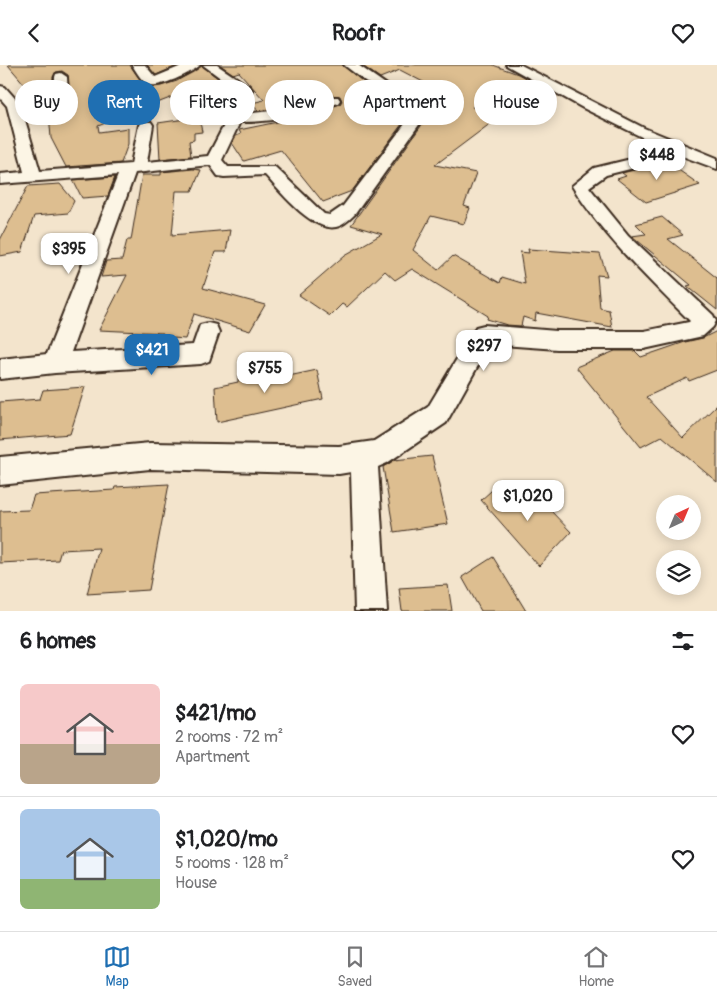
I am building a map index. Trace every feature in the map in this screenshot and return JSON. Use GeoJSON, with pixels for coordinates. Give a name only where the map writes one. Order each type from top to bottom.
{"type":"FeatureCollection","features":[{"type":"Feature","properties":{"kind":"street"},"geometry":{"type":"LineString","coordinates":[[138,65],[152,82],[161,81],[170,74],[194,65]]}},
{"type":"Feature","properties":{"kind":"street"},"geometry":{"type":"LineString","coordinates":[[209,65],[231,80]]}},
{"type":"Feature","properties":{"kind":"street"},"geometry":{"type":"LineString","coordinates":[[214,160],[224,173],[269,170],[318,218],[333,222],[349,210],[419,115],[397,96],[378,87],[350,65]]}},
{"type":"Feature","properties":{"kind":"street"},"geometry":{"type":"LineString","coordinates":[[512,65],[588,106],[682,151],[717,164]]}},
{"type":"Feature","properties":{"kind":"street"},"geometry":{"type":"LineString","coordinates":[[0,90],[15,108]]}},
{"type":"Feature","properties":{"kind":"street"},"geometry":{"type":"LineString","coordinates":[[20,125],[34,176]]}},
{"type":"Feature","properties":{"kind":"street"},"geometry":{"type":"LineString","coordinates":[[55,363],[133,169],[146,125]]}},
{"type":"Feature","properties":{"kind":"street"},"geometry":{"type":"LineString","coordinates":[[214,160],[231,125]]}},
{"type":"Feature","properties":{"kind":"street"},"geometry":{"type":"LineString","coordinates":[[0,471],[150,456],[339,460],[378,454],[437,415],[484,334],[557,340],[644,340],[695,330],[705,321],[657,275],[600,214],[580,186],[600,171],[682,151]]}},
{"type":"Feature","properties":{"kind":"street"},"geometry":{"type":"LineString","coordinates":[[0,179],[133,169],[214,160]]}},
{"type":"Feature","properties":{"kind":"street"},"geometry":{"type":"LineString","coordinates":[[0,369],[55,363],[201,354],[208,332]]}},
{"type":"Feature","properties":{"kind":"street"},"geometry":{"type":"LineString","coordinates":[[364,456],[371,611]]}},
{"type":"Feature","properties":{"kind":"building"},"geometry":{"type":"Polygon","coordinates":[[[8,65],[130,65],[140,80],[88,80],[88,125],[101,125],[98,126],[99,132],[128,128],[128,144],[121,163],[66,167],[51,138],[50,125],[78,125],[78,80],[68,80],[68,75],[62,71],[56,72],[53,80],[21,80],[8,65]]]}},
{"type":"Feature","properties":{"kind":"building"},"geometry":{"type":"Polygon","coordinates":[[[147,65],[179,65],[156,75],[147,65]]]}},
{"type":"Feature","properties":{"kind":"building"},"geometry":{"type":"Polygon","coordinates":[[[220,65],[342,65],[361,80],[344,80],[344,125],[401,125],[352,191],[323,202],[281,150],[244,161],[232,143],[236,136],[241,134],[239,130],[265,125],[334,125],[334,106],[342,101],[340,96],[334,96],[334,80],[265,80],[265,110],[258,111],[255,107],[255,102],[264,100],[255,90],[255,80],[246,80],[239,72],[233,74],[220,65]]]}},
{"type":"Feature","properties":{"kind":"building"},"geometry":{"type":"Polygon","coordinates":[[[361,65],[493,65],[529,80],[474,80],[474,106],[472,107],[474,108],[474,125],[488,125],[435,165],[476,173],[464,206],[470,208],[464,224],[431,216],[413,250],[438,270],[453,256],[500,283],[502,277],[525,284],[520,252],[529,253],[528,249],[600,254],[607,276],[597,275],[600,308],[609,310],[612,327],[536,313],[535,321],[523,317],[521,326],[507,325],[487,319],[488,316],[412,269],[395,280],[385,271],[347,307],[342,304],[330,316],[299,295],[345,255],[382,234],[351,225],[422,125],[464,125],[464,80],[419,80],[400,70],[380,78],[361,65]]]}},
{"type":"Feature","properties":{"kind":"building"},"geometry":{"type":"Polygon","coordinates":[[[202,66],[219,79],[216,80],[179,80],[202,66]]]}},
{"type":"Feature","properties":{"kind":"building"},"geometry":{"type":"Polygon","coordinates":[[[170,83],[170,98],[160,102],[160,86],[170,83]]]}},
{"type":"Feature","properties":{"kind":"building"},"geometry":{"type":"Polygon","coordinates":[[[170,121],[170,125],[201,125],[202,132],[194,133],[194,140],[189,141],[191,156],[160,159],[158,125],[160,123],[170,121]]]}},
{"type":"Feature","properties":{"kind":"building"},"geometry":{"type":"Polygon","coordinates":[[[667,162],[700,185],[646,202],[617,179],[626,176],[622,173],[667,162]]]}},
{"type":"Feature","properties":{"kind":"building"},"geometry":{"type":"Polygon","coordinates":[[[201,170],[192,191],[176,191],[172,235],[230,230],[226,252],[215,252],[203,288],[265,305],[250,331],[194,314],[185,339],[161,337],[163,333],[99,330],[127,275],[101,277],[106,261],[122,260],[127,240],[131,240],[142,175],[161,175],[161,172],[201,170]]]}},
{"type":"Feature","properties":{"kind":"building"},"geometry":{"type":"Polygon","coordinates":[[[115,177],[108,196],[82,198],[73,180],[115,177]]]}},
{"type":"Feature","properties":{"kind":"building"},"geometry":{"type":"Polygon","coordinates":[[[60,184],[74,201],[68,213],[34,216],[22,252],[0,256],[0,240],[28,186],[60,184]]]}},
{"type":"Feature","properties":{"kind":"building"},"geometry":{"type":"Polygon","coordinates":[[[662,217],[683,235],[668,239],[717,278],[717,310],[687,286],[691,285],[632,236],[646,234],[636,224],[662,217]]]}},
{"type":"Feature","properties":{"kind":"building"},"geometry":{"type":"Polygon","coordinates":[[[717,331],[717,370],[689,381],[687,378],[646,397],[683,438],[717,405],[717,482],[662,436],[641,447],[576,367],[615,351],[635,351],[641,357],[703,338],[717,331]]]}},
{"type":"Feature","properties":{"kind":"building"},"geometry":{"type":"Polygon","coordinates":[[[317,370],[323,399],[217,422],[215,387],[238,382],[238,376],[263,371],[265,381],[317,370]]]}},
{"type":"Feature","properties":{"kind":"building"},"geometry":{"type":"Polygon","coordinates":[[[85,387],[70,434],[0,440],[0,402],[40,399],[43,390],[85,387]]]}},
{"type":"Feature","properties":{"kind":"building"},"geometry":{"type":"Polygon","coordinates":[[[432,456],[448,524],[394,532],[383,467],[394,460],[432,456]]]}},
{"type":"Feature","properties":{"kind":"building"},"geometry":{"type":"Polygon","coordinates":[[[501,482],[519,501],[531,490],[571,532],[539,566],[481,500],[501,482]]]}},
{"type":"Feature","properties":{"kind":"building"},"geometry":{"type":"Polygon","coordinates":[[[169,484],[149,590],[87,594],[99,548],[61,550],[58,560],[0,563],[0,511],[29,510],[34,495],[114,490],[115,487],[169,484]]]}},
{"type":"Feature","properties":{"kind":"building"},"geometry":{"type":"Polygon","coordinates":[[[493,557],[526,611],[481,611],[462,577],[493,557]]]}},
{"type":"Feature","properties":{"kind":"building"},"geometry":{"type":"Polygon","coordinates":[[[448,585],[452,611],[402,611],[399,588],[448,585]]]}}]}
